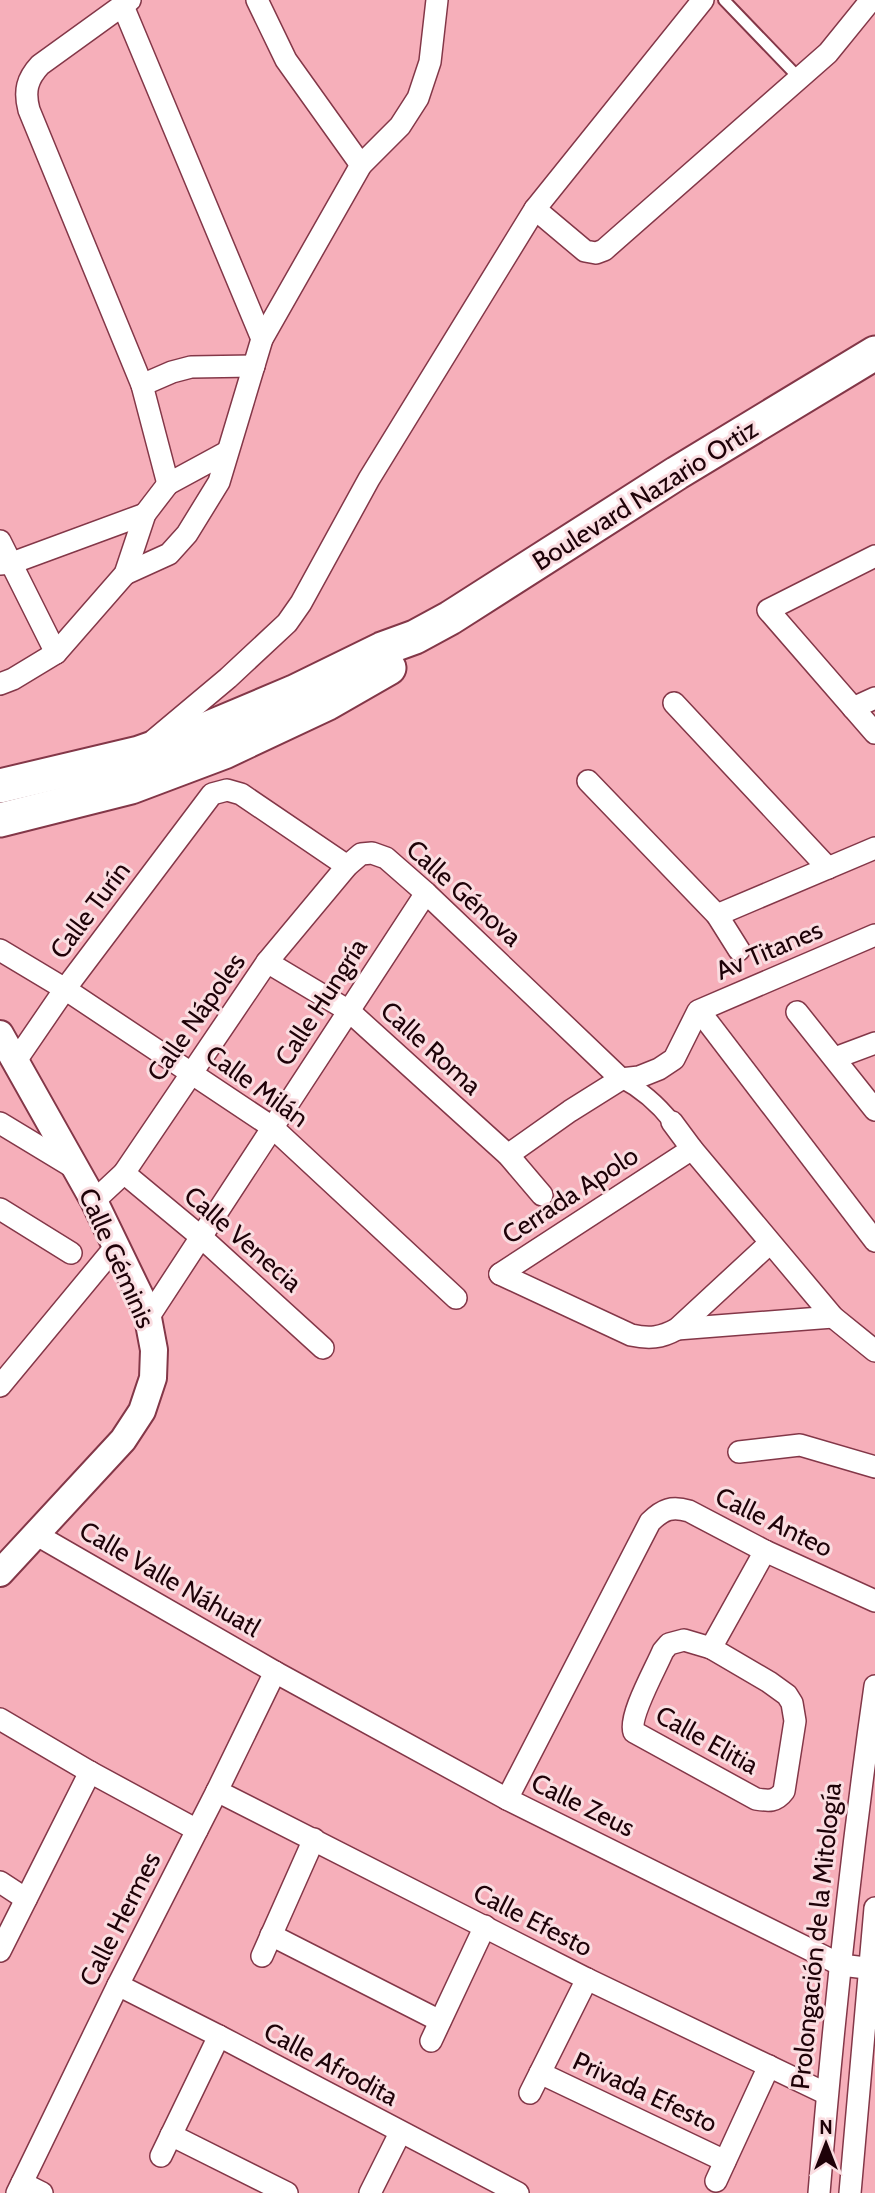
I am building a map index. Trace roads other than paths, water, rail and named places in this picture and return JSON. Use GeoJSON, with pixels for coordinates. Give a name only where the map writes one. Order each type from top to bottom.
{"type":"FeatureCollection","features":[{"type":"Feature","properties":{"kind":"main road","name":"Boulevard Nazario Ortiz"},"geometry":{"type":"LineString","coordinates":[[0,786],[139,753],[204,730],[415,636],[450,618],[677,473],[875,353]]}},
{"type":"Feature","properties":{"kind":"main road","name":"Boulevard Nazario Ortiz"},"geometry":{"type":"LineString","coordinates":[[0,820],[131,787],[269,733],[390,668],[415,636]]}},
{"type":"Feature","properties":{"kind":"street"},"geometry":{"type":"LineString","coordinates":[[257,0],[286,60],[361,166]]}},
{"type":"Feature","properties":{"kind":"street"},"geometry":{"type":"LineString","coordinates":[[125,574],[169,554],[187,534],[219,482],[262,339],[361,166],[400,126],[418,98],[430,62],[437,0]]}},
{"type":"Feature","properties":{"kind":"street"},"geometry":{"type":"LineString","coordinates":[[139,753],[287,623],[301,603],[369,479],[535,209],[703,0]]}},
{"type":"Feature","properties":{"kind":"street"},"geometry":{"type":"LineString","coordinates":[[535,209],[585,251],[596,253],[604,250],[828,53],[871,0]]}},
{"type":"Feature","properties":{"kind":"street"},"geometry":{"type":"LineString","coordinates":[[168,484],[142,385],[26,98],[30,76],[40,65],[126,3],[262,339]]}},
{"type":"Feature","properties":{"kind":"street"},"geometry":{"type":"LineString","coordinates":[[142,385],[191,367],[254,366]]}},
{"type":"Feature","properties":{"kind":"street"},"geometry":{"type":"LineString","coordinates":[[0,684],[56,653],[125,574],[145,514],[168,484],[227,453]]}},
{"type":"Feature","properties":{"kind":"street"},"geometry":{"type":"LineString","coordinates":[[6,564],[145,514]]}},
{"type":"Feature","properties":{"kind":"street"},"geometry":{"type":"LineString","coordinates":[[0,541],[6,564],[56,653]]}},
{"type":"Feature","properties":{"kind":"street"},"geometry":{"type":"LineString","coordinates":[[875,556],[768,610],[875,733]]}},
{"type":"Feature","properties":{"kind":"street"},"geometry":{"type":"LineString","coordinates":[[853,708],[875,698]]}},
{"type":"Feature","properties":{"kind":"street"},"geometry":{"type":"LineString","coordinates":[[674,703],[828,868]]}},
{"type":"Feature","properties":{"kind":"street"},"geometry":{"type":"LineString","coordinates":[[588,781],[717,915],[739,950]]}},
{"type":"Feature","properties":{"kind":"street","name":"Calle Turín"},"geometry":{"type":"LineString","coordinates":[[15,1062],[65,989],[212,794],[226,790],[241,794],[347,866]]}},
{"type":"Feature","properties":{"kind":"street"},"geometry":{"type":"LineString","coordinates":[[717,915],[875,848]]}},
{"type":"Feature","properties":{"kind":"street","name":"Calle Génova"},"geometry":{"type":"LineString","coordinates":[[347,866],[361,854],[372,853],[386,858],[621,1079]]}},
{"type":"Feature","properties":{"kind":"street","name":"Calle Nápoles"},"geometry":{"type":"LineString","coordinates":[[94,1201],[124,1173],[268,962],[347,866]]}},
{"type":"Feature","properties":{"kind":"street","name":"Calle Hungría"},"geometry":{"type":"LineString","coordinates":[[148,1318],[426,893]]}},
{"type":"Feature","properties":{"kind":"street","name":"Av Titanes"},"geometry":{"type":"LineString","coordinates":[[875,935],[698,1011],[699,1023],[875,949]]}},
{"type":"Feature","properties":{"kind":"street","name":"Calle Milán"},"geometry":{"type":"LineString","coordinates":[[0,950],[65,989],[272,1128],[456,1298]]}},
{"type":"Feature","properties":{"kind":"street","name":"Calle Roma"},"geometry":{"type":"LineString","coordinates":[[268,962],[349,1011],[508,1154],[542,1195]]}},
{"type":"Feature","properties":{"kind":"street"},"geometry":{"type":"LineString","coordinates":[[797,1012],[875,1110]]}},
{"type":"Feature","properties":{"kind":"street"},"geometry":{"type":"LineString","coordinates":[[508,1154],[621,1079],[639,1077],[674,1059],[699,1023],[875,1241]]}},
{"type":"Feature","properties":{"kind":"street","name":"Calle Géminis"},"geometry":{"type":"LineString","coordinates":[[0,1034],[94,1201],[148,1318],[155,1350],[153,1378],[142,1411],[122,1440],[0,1573]]}},
{"type":"Feature","properties":{"kind":"street"},"geometry":{"type":"LineString","coordinates":[[835,1058],[875,1043]]}},
{"type":"Feature","properties":{"kind":"street"},"geometry":{"type":"LineString","coordinates":[[621,1079],[658,1104],[692,1149],[833,1317],[875,1351]]}},
{"type":"Feature","properties":{"kind":"street"},"geometry":{"type":"LineString","coordinates":[[0,1123],[76,1169]]}},
{"type":"Feature","properties":{"kind":"street","name":"Cerrada Apolo"},"geometry":{"type":"LineString","coordinates":[[692,1149],[500,1274],[631,1335],[653,1338],[677,1329],[771,1243]]}},
{"type":"Feature","properties":{"kind":"street","name":"Calle Venecia"},"geometry":{"type":"LineString","coordinates":[[124,1173],[201,1237],[323,1348]]}},
{"type":"Feature","properties":{"kind":"street"},"geometry":{"type":"LineString","coordinates":[[0,1209],[71,1253]]}},
{"type":"Feature","properties":{"kind":"street"},"geometry":{"type":"LineString","coordinates":[[0,1386],[116,1246]]}},
{"type":"Feature","properties":{"kind":"street","name":"Cerrada Apolo"},"geometry":{"type":"LineString","coordinates":[[677,1329],[833,1317]]}},
{"type":"Feature","properties":{"kind":"street"},"geometry":{"type":"LineString","coordinates":[[739,1452],[800,1445],[875,1467]]}},
{"type":"Feature","properties":{"kind":"street","name":"Calle Anteo"},"geometry":{"type":"LineString","coordinates":[[507,1799],[650,1521],[660,1512],[678,1508],[689,1511],[765,1551],[875,1601]]}},
{"type":"Feature","properties":{"kind":"street","name":"Calle Valle Náhuatl"},"geometry":{"type":"LineString","coordinates":[[37,1535],[275,1672]]}},
{"type":"Feature","properties":{"kind":"street"},"geometry":{"type":"LineString","coordinates":[[711,1648],[765,1551]]}},
{"type":"Feature","properties":{"kind":"street","name":"Calle Elitia"},"geometry":{"type":"LineString","coordinates":[[684,1640],[711,1648],[787,1695],[794,1709],[795,1721],[784,1791],[774,1800],[756,1799],[639,1736],[632,1728],[635,1714],[663,1651],[669,1644],[684,1640]]}},
{"type":"Feature","properties":{"kind":"street","name":"Calle Zeus"},"geometry":{"type":"LineString","coordinates":[[275,1672],[507,1799],[841,1965],[872,1968]]}},
{"type":"Feature","properties":{"kind":"street","name":"Calle Hermes"},"geometry":{"type":"LineString","coordinates":[[20,2188],[275,1672]]}},
{"type":"Feature","properties":{"kind":"street","name":"Prolongación de la Mitología"},"geometry":{"type":"LineString","coordinates":[[819,2193],[841,1965],[875,1686]]}},
{"type":"Feature","properties":{"kind":"street"},"geometry":{"type":"LineString","coordinates":[[0,1719],[197,1830]]}},
{"type":"Feature","properties":{"kind":"street"},"geometry":{"type":"LineString","coordinates":[[0,1951],[90,1772]]}},
{"type":"Feature","properties":{"kind":"street","name":"Calle Efesto"},"geometry":{"type":"LineString","coordinates":[[217,1791],[587,1979],[827,2094]]}},
{"type":"Feature","properties":{"kind":"street"},"geometry":{"type":"LineString","coordinates":[[262,1956],[314,1839]]}},
{"type":"Feature","properties":{"kind":"street"},"geometry":{"type":"LineString","coordinates":[[0,1882],[26,1899]]}},
{"type":"Feature","properties":{"kind":"street"},"geometry":{"type":"LineString","coordinates":[[850,2193],[872,1968],[875,1908]]}},
{"type":"Feature","properties":{"kind":"street"},"geometry":{"type":"LineString","coordinates":[[430,2041],[485,1926]]}},
{"type":"Feature","properties":{"kind":"street"},"geometry":{"type":"LineString","coordinates":[[271,1935],[440,2021]]}},
{"type":"Feature","properties":{"kind":"street","name":"Privada Efesto"},"geometry":{"type":"LineString","coordinates":[[530,2093],[587,1979]]}},
{"type":"Feature","properties":{"kind":"street","name":"Calle Afrodita"},"geometry":{"type":"LineString","coordinates":[[118,1985],[400,2133],[492,2187],[518,2193]]}},
{"type":"Feature","properties":{"kind":"street"},"geometry":{"type":"LineString","coordinates":[[161,2156],[219,2036]]}},
{"type":"Feature","properties":{"kind":"street","name":"Privada Efesto"},"geometry":{"type":"LineString","coordinates":[[716,2181],[769,2066]]}},
{"type":"Feature","properties":{"kind":"street","name":"Privada Efesto"},"geometry":{"type":"LineString","coordinates":[[540,2073],[725,2161]]}},
{"type":"Feature","properties":{"kind":"street"},"geometry":{"type":"LineString","coordinates":[[369,2193],[400,2133]]}},
{"type":"Feature","properties":{"kind":"street"},"geometry":{"type":"LineString","coordinates":[[171,2136],[287,2193]]}},
{"type":"Feature","properties":{"kind":"street"},"geometry":{"type":"LineString","coordinates":[[20,2188],[42,2193]]}},
{"type":"Feature","properties":{"kind":"lane"},"geometry":{"type":"LineString","coordinates":[[724,0],[799,78]]}}]}
